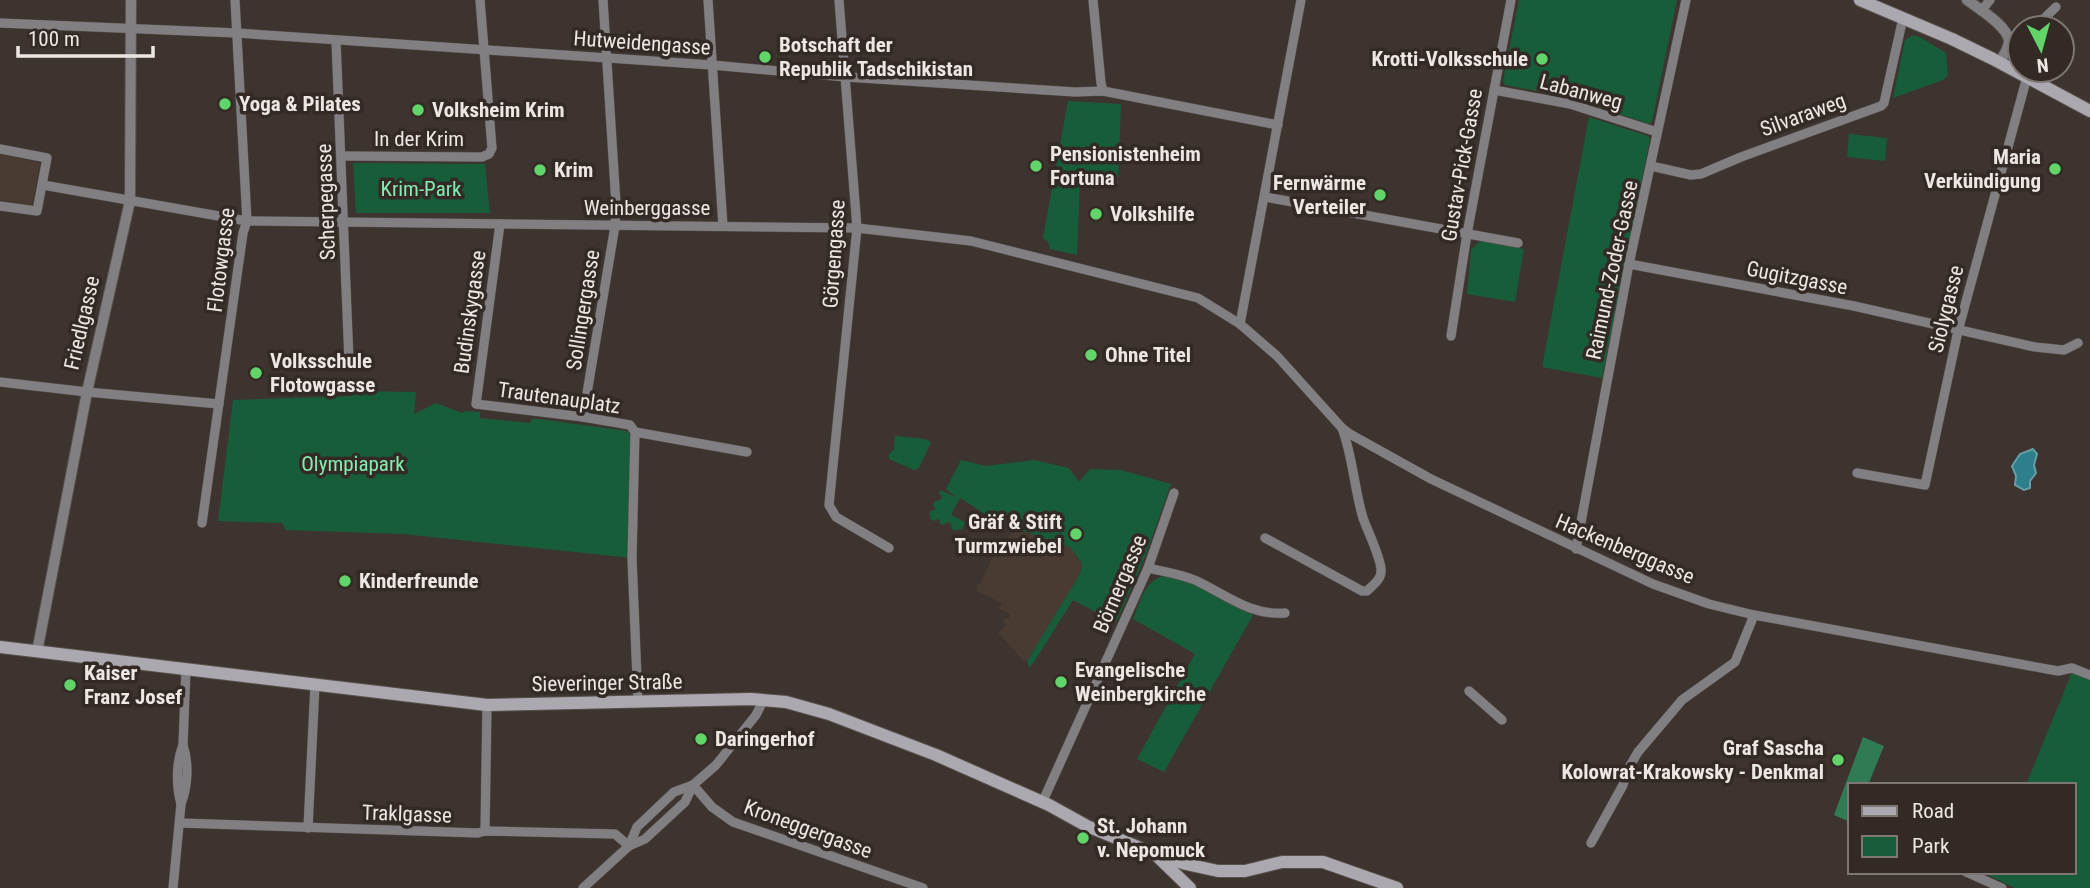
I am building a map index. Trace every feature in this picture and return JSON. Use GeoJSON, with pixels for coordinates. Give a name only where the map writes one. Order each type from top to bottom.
{"type":"FeatureCollection","features":[{"type":"Feature","properties":{"kind":"main road"},"geometry":{"type":"LineString","coordinates":[[1860,0],[2006,65]]}},
{"type":"Feature","properties":{"kind":"main road"},"geometry":{"type":"LineString","coordinates":[[2041,84],[2089,109]]}},
{"type":"Feature","properties":{"kind":"main road","name":"Sieveringer Straße"},"geometry":{"type":"LineString","coordinates":[[0,647],[487,705],[764,699],[786,702],[829,714],[936,755],[1087,826],[1186,864],[1218,871],[1248,871],[1282,862],[1323,862],[1396,888]]}},
{"type":"Feature","properties":{"kind":"main road"},"geometry":{"type":"LineString","coordinates":[[1155,854],[1190,888]]}},
{"type":"Feature","properties":{"kind":"main road"},"geometry":{"type":"LineString","coordinates":[[1180,878],[1186,864]]}},
{"type":"Feature","properties":{"kind":"street","name":"Friedlgasse"},"geometry":{"type":"LineString","coordinates":[[37,652],[87,392],[130,201],[131,0]]}},
{"type":"Feature","properties":{"kind":"street","name":"Flotowgasse"},"geometry":{"type":"LineString","coordinates":[[202,523],[243,233],[247,221],[235,0]]}},
{"type":"Feature","properties":{"kind":"street"},"geometry":{"type":"LineString","coordinates":[[480,0],[484,51]]}},
{"type":"Feature","properties":{"kind":"street","name":"Sollingergasse"},"geometry":{"type":"LineString","coordinates":[[583,417],[615,226],[616,204],[603,0]]}},
{"type":"Feature","properties":{"kind":"street"},"geometry":{"type":"LineString","coordinates":[[708,0],[723,226]]}},
{"type":"Feature","properties":{"kind":"street","name":"Görgengasse"},"geometry":{"type":"LineString","coordinates":[[839,0],[857,228],[828,498],[830,510],[836,517],[889,548]]}},
{"type":"Feature","properties":{"kind":"street"},"geometry":{"type":"LineString","coordinates":[[1093,0],[1103,91]]}},
{"type":"Feature","properties":{"kind":"street"},"geometry":{"type":"LineString","coordinates":[[1240,324],[1301,0]]}},
{"type":"Feature","properties":{"kind":"street","name":"Gustav-Pick-Gasse"},"geometry":{"type":"LineString","coordinates":[[1451,336],[1467,234],[1511,0]]}},
{"type":"Feature","properties":{"kind":"street","name":"Raimund-Zoder-Gasse"},"geometry":{"type":"LineString","coordinates":[[1576,549],[1629,264],[1686,0]]}},
{"type":"Feature","properties":{"kind":"street"},"geometry":{"type":"LineString","coordinates":[[1967,0],[2001,26],[2006,33]]}},
{"type":"Feature","properties":{"kind":"street"},"geometry":{"type":"LineString","coordinates":[[1981,11],[1990,0]]}},
{"type":"Feature","properties":{"kind":"street"},"geometry":{"type":"LineString","coordinates":[[2049,14],[2056,7]]}},
{"type":"Feature","properties":{"kind":"street","name":"Silvaraweg"},"geometry":{"type":"LineString","coordinates":[[1651,166],[1691,175],[1701,174],[1881,106],[1884,103],[1903,18]]}},
{"type":"Feature","properties":{"kind":"street","name":"Hutweidengasse"},"geometry":{"type":"LineString","coordinates":[[0,23],[237,33],[712,65],[846,77],[1074,92],[1103,91],[1278,125]]}},
{"type":"Feature","properties":{"kind":"street","name":"Scherpegasse"},"geometry":{"type":"LineString","coordinates":[[336,41],[349,361]]}},
{"type":"Feature","properties":{"kind":"street","name":"In der Krim"},"geometry":{"type":"LineString","coordinates":[[342,156],[482,157],[489,154],[492,148],[484,51]]}},
{"type":"Feature","properties":{"kind":"street"},"geometry":{"type":"LineString","coordinates":[[2000,62],[2006,53]]}},
{"type":"Feature","properties":{"kind":"street","name":"Siolygasse"},"geometry":{"type":"LineString","coordinates":[[1857,473],[1925,485],[1958,331],[2025,84]]}},
{"type":"Feature","properties":{"kind":"street","name":"Labanweg"},"geometry":{"type":"LineString","coordinates":[[1494,90],[1570,104],[1657,132]]}},
{"type":"Feature","properties":{"kind":"street"},"geometry":{"type":"LineString","coordinates":[[0,149],[47,158],[37,211],[0,206]]}},
{"type":"Feature","properties":{"kind":"street","name":"Weinberggasse"},"geometry":{"type":"LineString","coordinates":[[43,185],[247,221],[857,228],[981,243],[1198,298],[1240,324]]}},
{"type":"Feature","properties":{"kind":"street"},"geometry":{"type":"LineString","coordinates":[[1265,197],[1518,243]]}},
{"type":"Feature","properties":{"kind":"street","name":"Budinskygasse"},"geometry":{"type":"LineString","coordinates":[[475,404],[500,224]]}},
{"type":"Feature","properties":{"kind":"street","name":"Gugitzgasse"},"geometry":{"type":"LineString","coordinates":[[1629,264],[1854,306],[2035,347],[2064,350],[2078,342]]}},
{"type":"Feature","properties":{"kind":"street","name":"Hackenberggasse"},"geometry":{"type":"LineString","coordinates":[[1240,324],[1278,356],[1342,428],[1431,479],[1653,584],[1710,604],[1754,615],[2058,671],[2072,668],[2090,674]]}},
{"type":"Feature","properties":{"kind":"street"},"geometry":{"type":"LineString","coordinates":[[0,382],[219,404]]}},
{"type":"Feature","properties":{"kind":"street","name":"Trautenauplatz"},"geometry":{"type":"LineString","coordinates":[[475,404],[630,425],[635,432],[632,558],[638,703]]}},
{"type":"Feature","properties":{"kind":"street"},"geometry":{"type":"LineString","coordinates":[[1265,538],[1357,589],[1367,591],[1378,580],[1380,563],[1363,517],[1352,474],[1349,446],[1342,428]]}},
{"type":"Feature","properties":{"kind":"street"},"geometry":{"type":"LineString","coordinates":[[635,432],[747,452]]}},
{"type":"Feature","properties":{"kind":"street","name":"Börnergasse"},"geometry":{"type":"LineString","coordinates":[[1042,803],[1148,568],[1174,493]]}},
{"type":"Feature","properties":{"kind":"street"},"geometry":{"type":"LineString","coordinates":[[1148,568],[1176,573],[1197,581],[1247,608],[1264,614],[1285,613]]}},
{"type":"Feature","properties":{"kind":"street"},"geometry":{"type":"LineString","coordinates":[[1591,843],[1638,752],[1682,700],[1735,662],[1754,615]]}},
{"type":"Feature","properties":{"kind":"street"},"geometry":{"type":"LineString","coordinates":[[173,888],[180,822],[179,755],[183,745],[186,669]]}},
{"type":"Feature","properties":{"kind":"street"},"geometry":{"type":"LineString","coordinates":[[308,828],[315,684]]}},
{"type":"Feature","properties":{"kind":"street"},"geometry":{"type":"LineString","coordinates":[[1469,691],[1502,720]]}},
{"type":"Feature","properties":{"kind":"street"},"geometry":{"type":"LineString","coordinates":[[629,846],[637,827],[674,792],[693,785],[716,765],[756,715],[764,699]]}},
{"type":"Feature","properties":{"kind":"street"},"geometry":{"type":"LineString","coordinates":[[485,831],[487,705]]}},
{"type":"Feature","properties":{"kind":"street"},"geometry":{"type":"LineString","coordinates":[[583,888],[629,846],[645,839],[685,802],[693,785]]}},
{"type":"Feature","properties":{"kind":"street","name":"Kroneggergasse"},"geometry":{"type":"LineString","coordinates":[[693,785],[712,807],[733,822],[923,888]]}},
{"type":"Feature","properties":{"kind":"street","name":"Traklgasse"},"geometry":{"type":"LineString","coordinates":[[180,822],[467,833],[485,831],[615,834],[629,846]]}},
{"type":"Feature","properties":{"kind":"street"},"geometry":{"type":"LineString","coordinates":[[1970,874],[2002,888]]}},
{"type":"Feature","properties":{"kind":"shaded area"},"geometry":{"type":"Polygon","coordinates":[[[0,154],[40,163],[32,205],[0,202],[0,154]]]}},
{"type":"Feature","properties":{"kind":"shaded area"},"geometry":{"type":"Polygon","coordinates":[[[1017,530],[1070,547],[1082,565],[1080,574],[1027,661],[998,633],[1006,625],[1003,619],[1008,619],[1011,615],[1000,609],[1002,603],[977,591],[999,544],[1017,530]]]}},
{"type":"Feature","properties":{"kind":"green space"},"geometry":{"type":"Polygon","coordinates":[[[1519,0],[1677,0],[1652,122],[1649,124],[1569,97],[1505,85],[1503,81],[1519,0]]]}},
{"type":"Feature","properties":{"kind":"green space"},"geometry":{"type":"Polygon","coordinates":[[[1918,36],[1946,53],[1948,75],[1943,80],[1893,98],[1905,40],[1918,36]]]}},
{"type":"Feature","properties":{"kind":"green space"},"geometry":{"type":"Polygon","coordinates":[[[1068,101],[1121,104],[1118,184],[1080,183],[1077,255],[1050,249],[1043,238],[1068,101]]]}},
{"type":"Feature","properties":{"kind":"green space"},"geometry":{"type":"Polygon","coordinates":[[[1589,117],[1648,136],[1650,139],[1602,378],[1542,367],[1589,117]]]}},
{"type":"Feature","properties":{"kind":"green space"},"geometry":{"type":"Polygon","coordinates":[[[1849,134],[1887,138],[1885,161],[1847,157],[1849,134]]]}},
{"type":"Feature","properties":{"kind":"green space","name":"Krim-Park"},"geometry":{"type":"Polygon","coordinates":[[[353,163],[485,164],[490,213],[356,213],[353,163]]]}},
{"type":"Feature","properties":{"kind":"green space"},"geometry":{"type":"Polygon","coordinates":[[[1480,241],[1524,249],[1515,302],[1467,294],[1471,250],[1480,241]]]}},
{"type":"Feature","properties":{"kind":"green space","name":"Olympiapark"},"geometry":{"type":"Polygon","coordinates":[[[352,391],[416,392],[414,414],[436,403],[462,413],[480,412],[480,418],[530,423],[532,419],[539,419],[627,431],[635,436],[632,558],[403,534],[286,530],[282,523],[218,521],[233,400],[352,396],[352,391]]]}},
{"type":"Feature","properties":{"kind":"green space"},"geometry":{"type":"Polygon","coordinates":[[[895,436],[931,442],[919,468],[914,470],[889,459],[889,454],[894,449],[895,436]]]}},
{"type":"Feature","properties":{"kind":"green space"},"geometry":{"type":"Polygon","coordinates":[[[961,460],[986,466],[1034,460],[1069,468],[1079,482],[1090,469],[1121,470],[1171,484],[1145,557],[1116,623],[1073,600],[1030,668],[1027,661],[1080,574],[1081,562],[1070,547],[999,523],[960,498],[951,515],[965,522],[962,530],[952,529],[948,522],[943,525],[939,523],[940,520],[930,519],[929,514],[931,510],[934,511],[935,501],[942,497],[940,490],[956,497],[946,489],[961,460]]]}},
{"type":"Feature","properties":{"kind":"green space"},"geometry":{"type":"Polygon","coordinates":[[[1168,575],[1198,585],[1253,615],[1164,772],[1137,759],[1195,654],[1133,619],[1149,585],[1168,575]]]}},
{"type":"Feature","properties":{"kind":"green space"},"geometry":{"type":"Polygon","coordinates":[[[2072,672],[2090,678],[2090,888],[2015,888],[1988,875],[2076,874],[2076,783],[2027,783],[2072,672]]]}},
{"type":"Feature","properties":{"kind":"green space"},"geometry":{"type":"Polygon","coordinates":[[[1863,737],[1884,746],[1869,783],[1848,783],[1848,821],[1834,815],[1863,737]]]}},
{"type":"Feature","properties":{"kind":"water"},"geometry":{"type":"Polygon","coordinates":[[[2033,449],[2037,454],[2034,465],[2036,473],[2030,481],[2030,488],[2024,490],[2015,485],[2016,476],[2012,466],[2020,454],[2033,449]]]}},
{"type":"Feature","properties":{"kind":"place","name":"Botschaft der Republik Tadschikistan"},"geometry":{"type":"Point","coordinates":[765,57]}},
{"type":"Feature","properties":{"kind":"place","name":"Krotti-Volksschule"},"geometry":{"type":"Point","coordinates":[1542,59]}},
{"type":"Feature","properties":{"kind":"place","name":"Yoga & Pilates"},"geometry":{"type":"Point","coordinates":[225,104]}},
{"type":"Feature","properties":{"kind":"place","name":"Volksheim Krim"},"geometry":{"type":"Point","coordinates":[418,110]}},
{"type":"Feature","properties":{"kind":"place","name":"Pensionistenheim Fortuna"},"geometry":{"type":"Point","coordinates":[1036,166]}},
{"type":"Feature","properties":{"kind":"place","name":"Maria Verkündigung"},"geometry":{"type":"Point","coordinates":[2055,169]}},
{"type":"Feature","properties":{"kind":"place","name":"Krim"},"geometry":{"type":"Point","coordinates":[540,170]}},
{"type":"Feature","properties":{"kind":"place","name":"Fernwärme Verteiler"},"geometry":{"type":"Point","coordinates":[1380,195]}},
{"type":"Feature","properties":{"kind":"place","name":"Volkshilfe"},"geometry":{"type":"Point","coordinates":[1096,214]}},
{"type":"Feature","properties":{"kind":"place","name":"Ohne Titel"},"geometry":{"type":"Point","coordinates":[1091,355]}},
{"type":"Feature","properties":{"kind":"place","name":"Volksschule Flotowgasse"},"geometry":{"type":"Point","coordinates":[256,373]}},
{"type":"Feature","properties":{"kind":"place","name":"Gräf & Stift Turmzwiebel"},"geometry":{"type":"Point","coordinates":[1076,534]}},
{"type":"Feature","properties":{"kind":"place","name":"Kinderfreunde"},"geometry":{"type":"Point","coordinates":[345,581]}},
{"type":"Feature","properties":{"kind":"place","name":"Evangelische Weinbergkirche"},"geometry":{"type":"Point","coordinates":[1061,682]}},
{"type":"Feature","properties":{"kind":"place","name":"Kaiser Franz Josef"},"geometry":{"type":"Point","coordinates":[70,685]}},
{"type":"Feature","properties":{"kind":"place","name":"Daringerhof"},"geometry":{"type":"Point","coordinates":[701,739]}},
{"type":"Feature","properties":{"kind":"place","name":"Graf Sascha Kolowrat-Krakowsky - Denkmal"},"geometry":{"type":"Point","coordinates":[1838,760]}},
{"type":"Feature","properties":{"kind":"place","name":"St. Johann v. Nepomuck"},"geometry":{"type":"Point","coordinates":[1083,838]}}]}
